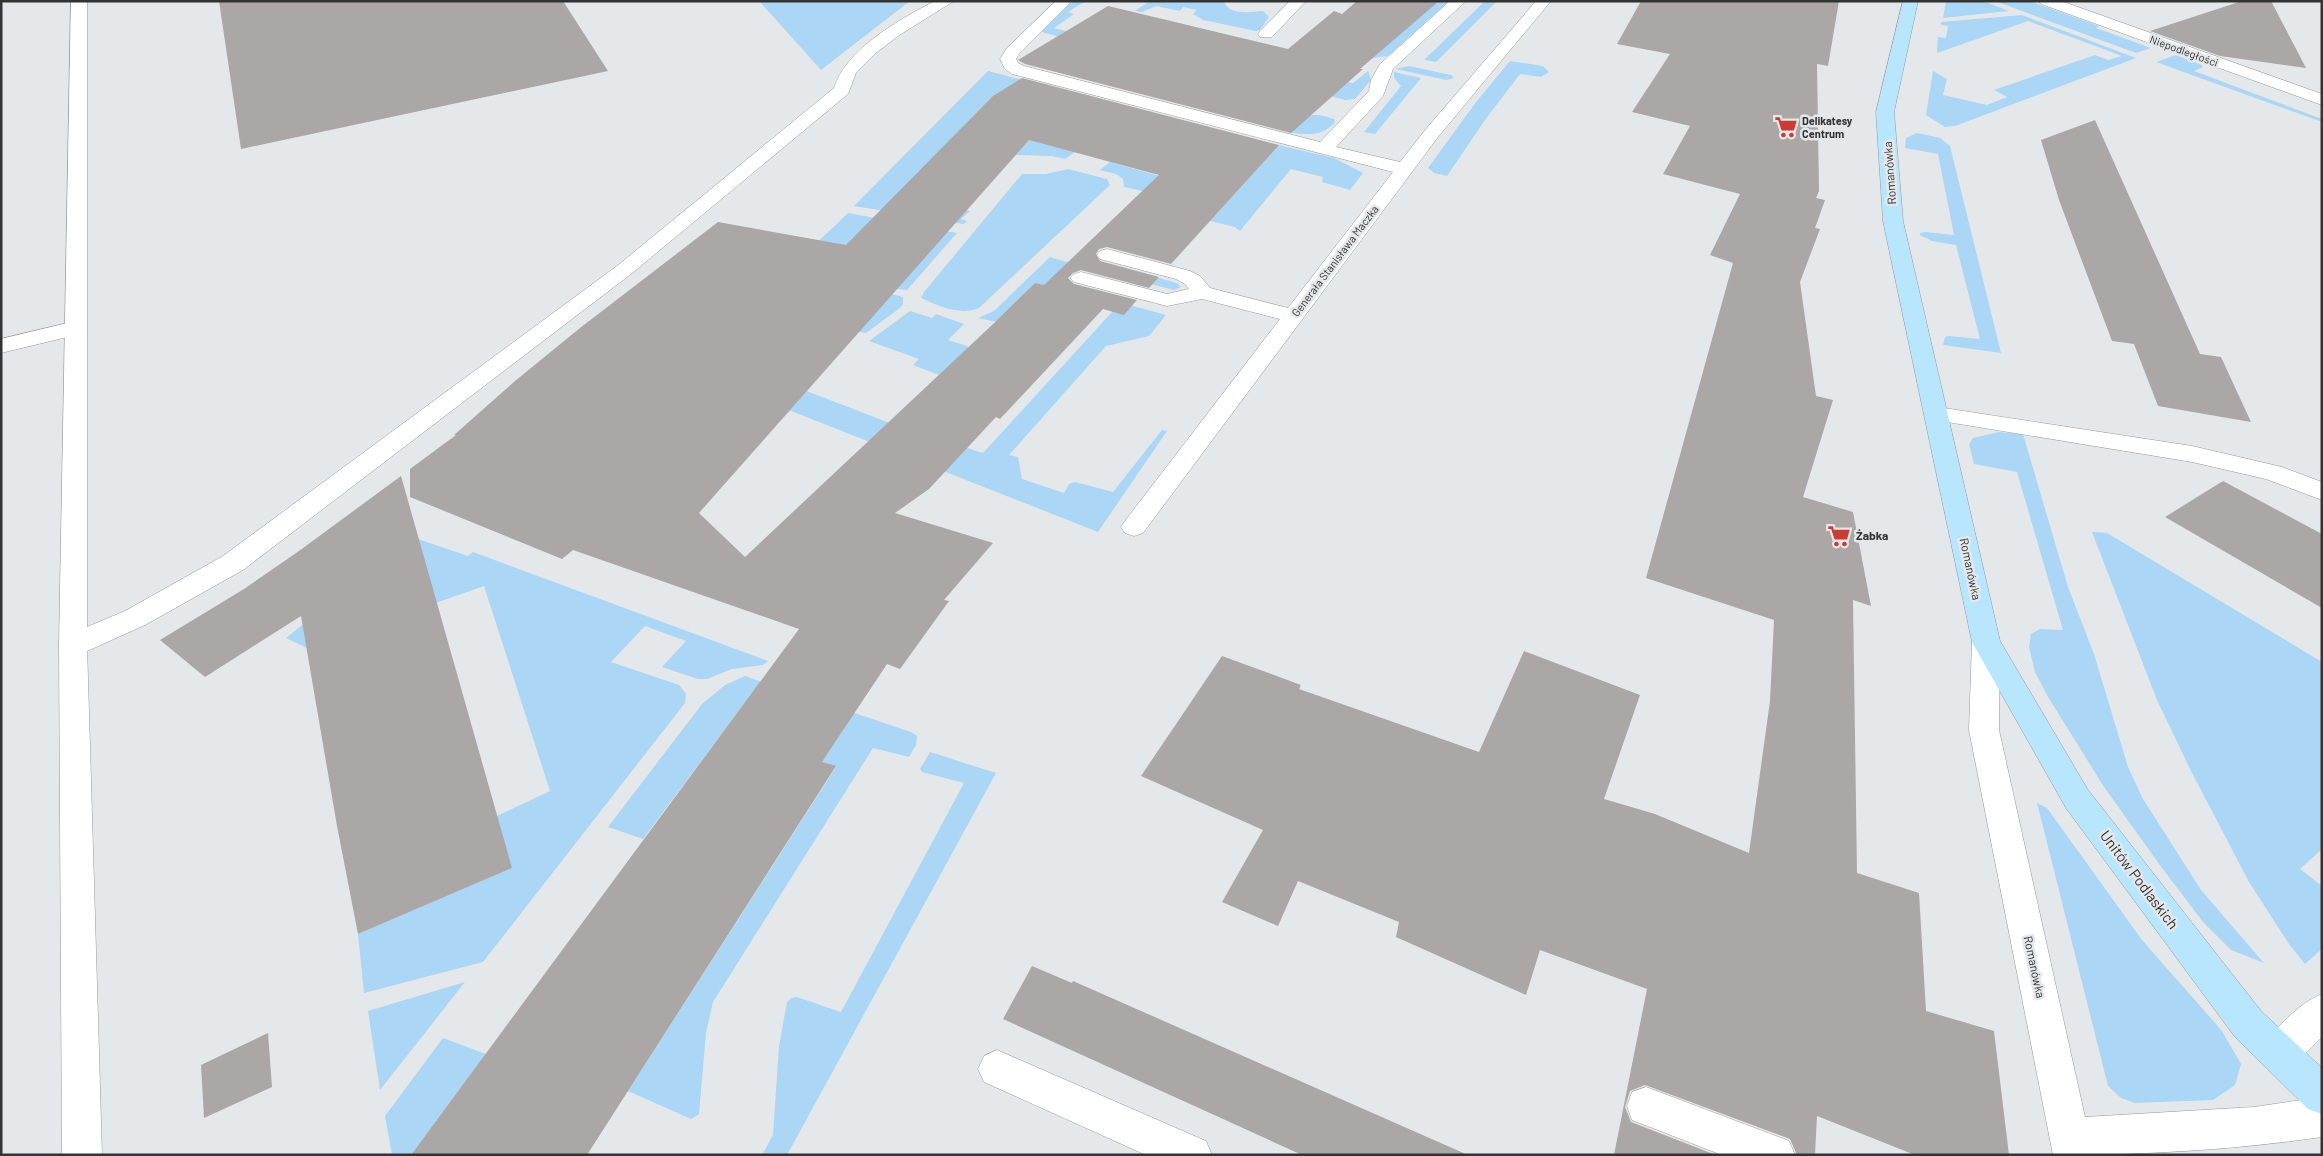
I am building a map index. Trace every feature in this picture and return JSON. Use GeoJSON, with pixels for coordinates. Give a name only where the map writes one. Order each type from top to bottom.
{"type":"FeatureCollection","features":[{"type":"Feature","properties":{"kind":"street"},"geometry":{"type":"LineString","coordinates":[[79,1],[73,645],[82,1155]]}},
{"type":"Feature","properties":{"kind":"street"},"geometry":{"type":"LineString","coordinates":[[73,645],[135,618],[233,563],[624,270],[842,90],[850,70],[874,48],[913,17],[946,1]]}},
{"type":"Feature","properties":{"kind":"street"},"geometry":{"type":"LineString","coordinates":[[1065,1],[1013,51],[1008,59],[1011,66],[1018,70],[1404,169]]}},
{"type":"Feature","properties":{"kind":"street"},"geometry":{"type":"LineString","coordinates":[[1266,34],[1299,1]]}},
{"type":"Feature","properties":{"kind":"street"},"geometry":{"type":"LineString","coordinates":[[1324,150],[1377,92],[1379,80],[1386,67],[1459,1]]}},
{"type":"Feature","properties":{"kind":"street","name":"Generała Stanisława Maczka"},"geometry":{"type":"LineString","coordinates":[[1134,527],[1432,133],[1544,1]]}},
{"type":"Feature","properties":{"kind":"street","name":"Romanówka"},"geometry":{"type":"LineString","coordinates":[[1911,1],[1885,112],[1893,221],[1938,414],[1986,642],[1984,730],[2071,1146],[2254,1127],[2322,1117]]}},
{"type":"Feature","properties":{"kind":"street","name":"Niepodległości"},"geometry":{"type":"LineString","coordinates":[[2046,1],[2322,100]]}},
{"type":"Feature","properties":{"kind":"street"},"geometry":{"type":"LineString","coordinates":[[1107,255],[1183,275],[1193,280],[1202,293]]}},
{"type":"Feature","properties":{"kind":"street"},"geometry":{"type":"LineString","coordinates":[[1081,278],[1166,300],[1180,299],[1202,293],[1293,316]]}},
{"type":"Feature","properties":{"kind":"street"},"geometry":{"type":"LineString","coordinates":[[1,346],[76,328]]}},
{"type":"Feature","properties":{"kind":"street"},"geometry":{"type":"LineString","coordinates":[[1938,414],[2192,454],[2273,473],[2322,492]]}},
{"type":"Feature","properties":{"kind":"street","name":"Unitów Podlaskich"},"geometry":{"type":"LineString","coordinates":[[1986,642],[2077,799],[2248,1024],[2322,1095]]}},
{"type":"Feature","properties":{"kind":"street"},"geometry":{"type":"LineString","coordinates":[[2279,1054],[2322,1011]]}},
{"type":"Feature","properties":{"kind":"street"},"geometry":{"type":"LineString","coordinates":[[997,1069],[1192,1155]]}},
{"type":"Feature","properties":{"kind":"street"},"geometry":{"type":"LineString","coordinates":[[1646,1106],[1776,1155]]}},
{"type":"Feature","properties":{"kind":"shaded area"},"geometry":{"type":"Polygon","coordinates":[[[759,1],[910,1],[821,70],[759,1]]]}},
{"type":"Feature","properties":{"kind":"shaded area"},"geometry":{"type":"Polygon","coordinates":[[[1069,1],[1086,1],[1068,12],[1074,14],[1054,28],[1081,35],[1143,59],[1038,31],[1069,1]]]}},
{"type":"Feature","properties":{"kind":"shaded area"},"geometry":{"type":"Polygon","coordinates":[[[1150,1],[1224,1],[1226,6],[1235,11],[1263,11],[1269,17],[1260,30],[1256,31],[1203,20],[1193,14],[1197,10],[1183,7],[1180,11],[1156,6],[1142,12],[1135,11],[1150,1]]]}},
{"type":"Feature","properties":{"kind":"shaded area"},"geometry":{"type":"Polygon","coordinates":[[[1437,1],[1449,1],[1388,56],[1373,58],[1437,1]]]}},
{"type":"Feature","properties":{"kind":"shaded area"},"geometry":{"type":"Polygon","coordinates":[[[1485,1],[1497,1],[1436,62],[1424,60],[1485,1]]]}},
{"type":"Feature","properties":{"kind":"shaded area"},"geometry":{"type":"Polygon","coordinates":[[[1946,1],[1983,1],[2009,11],[1943,18],[1946,1]]]}},
{"type":"Feature","properties":{"kind":"shaded area"},"geometry":{"type":"Polygon","coordinates":[[[1995,1],[2029,1],[2099,26],[2096,28],[2151,48],[2136,53],[1995,1]]]}},
{"type":"Feature","properties":{"kind":"shaded area"},"geometry":{"type":"Polygon","coordinates":[[[2022,15],[2136,58],[1955,126],[1945,127],[1926,115],[1933,71],[1947,79],[1943,95],[1987,105],[2007,97],[1994,90],[2095,55],[2108,60],[2122,56],[2028,21],[1937,53],[1938,37],[1946,38],[1948,26],[1941,25],[1941,22],[2022,15]]]}},
{"type":"Feature","properties":{"kind":"shaded area"},"geometry":{"type":"Polygon","coordinates":[[[2176,55],[2202,65],[2203,67],[2194,71],[2322,119],[2322,122],[2156,62],[2176,55]]]}},
{"type":"Feature","properties":{"kind":"shaded area"},"geometry":{"type":"Polygon","coordinates":[[[1510,61],[1543,66],[1549,72],[1541,77],[1520,74],[1485,120],[1447,176],[1434,173],[1428,168],[1476,102],[1510,61]]]}},
{"type":"Feature","properties":{"kind":"shaded area"},"geometry":{"type":"Polygon","coordinates":[[[1409,66],[1451,75],[1454,78],[1446,80],[1396,69],[1409,66]]]}},
{"type":"Feature","properties":{"kind":"shaded area"},"geometry":{"type":"Polygon","coordinates":[[[988,71],[1251,139],[1334,158],[1363,173],[1350,190],[1322,182],[1323,177],[1291,169],[1240,231],[1235,227],[1210,221],[1264,161],[982,107],[895,197],[970,211],[961,219],[967,221],[964,224],[854,206],[988,71]]]}},
{"type":"Feature","properties":{"kind":"shaded area"},"geometry":{"type":"Polygon","coordinates":[[[1368,71],[1371,80],[1355,99],[1345,100],[1331,96],[1348,82],[1353,83],[1368,71]]]}},
{"type":"Feature","properties":{"kind":"shaded area"},"geometry":{"type":"Polygon","coordinates":[[[1394,72],[1421,78],[1375,134],[1364,132],[1401,86],[1394,78],[1394,72]]]}},
{"type":"Feature","properties":{"kind":"shaded area"},"geometry":{"type":"Polygon","coordinates":[[[1307,115],[1320,115],[1334,119],[1335,122],[1320,133],[1301,134],[1288,132],[1307,115]]]}},
{"type":"Feature","properties":{"kind":"shaded area"},"geometry":{"type":"Polygon","coordinates":[[[1917,133],[1940,138],[1950,146],[2001,353],[1943,345],[1945,337],[1949,336],[1980,339],[1956,245],[1932,241],[1920,235],[1920,233],[1926,232],[1954,235],[1938,154],[1905,148],[1906,138],[1917,133]]]}},
{"type":"Feature","properties":{"kind":"shaded area"},"geometry":{"type":"Polygon","coordinates":[[[1032,137],[1075,152],[1065,159],[1052,156],[1015,155],[1032,137]]]}},
{"type":"Feature","properties":{"kind":"shaded area"},"geometry":{"type":"Polygon","coordinates":[[[1110,162],[1163,177],[1147,192],[1124,187],[1123,179],[1116,174],[1100,170],[1110,162]]]}},
{"type":"Feature","properties":{"kind":"shaded area"},"geometry":{"type":"Polygon","coordinates":[[[1068,169],[1107,179],[1110,185],[979,308],[965,311],[957,310],[942,307],[921,298],[1022,174],[1046,174],[1068,169]]]}},
{"type":"Feature","properties":{"kind":"shaded area"},"geometry":{"type":"Polygon","coordinates":[[[848,213],[957,233],[907,290],[897,289],[732,362],[892,424],[983,453],[1112,312],[1111,300],[1166,315],[1149,336],[1106,346],[1009,455],[1018,457],[1022,479],[1064,493],[1069,484],[1075,482],[1113,492],[1162,430],[1167,431],[1098,532],[685,369],[848,213]]]}},
{"type":"Feature","properties":{"kind":"shaded area"},"geometry":{"type":"Polygon","coordinates":[[[1050,257],[1077,265],[1055,288],[1035,283],[996,322],[978,318],[994,311],[1050,257]]]}},
{"type":"Feature","properties":{"kind":"shaded area"},"geometry":{"type":"Polygon","coordinates":[[[1085,258],[1177,283],[1181,287],[1174,290],[1077,265],[1085,258]]]}},
{"type":"Feature","properties":{"kind":"shaded area"},"geometry":{"type":"Polygon","coordinates":[[[892,294],[903,297],[903,304],[900,308],[866,333],[849,330],[892,294]]]}},
{"type":"Feature","properties":{"kind":"shaded area"},"geometry":{"type":"Polygon","coordinates":[[[910,311],[932,318],[936,314],[964,324],[948,340],[970,347],[939,375],[913,365],[919,359],[869,341],[910,311]]]}},
{"type":"Feature","properties":{"kind":"shaded area"},"geometry":{"type":"Polygon","coordinates":[[[1999,432],[2023,434],[2068,587],[2094,654],[2128,767],[2143,799],[2201,890],[2264,963],[2231,950],[2203,922],[2104,787],[2048,697],[2035,672],[2029,647],[2031,634],[2040,629],[2063,630],[2017,472],[1974,464],[1969,444],[1973,438],[1999,432]]]}},
{"type":"Feature","properties":{"kind":"shaded area"},"geometry":{"type":"Polygon","coordinates":[[[2092,532],[2107,533],[2322,662],[2322,849],[2300,869],[2322,886],[2322,949],[2305,964],[2289,944],[2249,882],[2191,771],[2157,700],[2092,532]]]}},
{"type":"Feature","properties":{"kind":"shaded area"},"geometry":{"type":"Polygon","coordinates":[[[412,537],[468,556],[473,552],[768,661],[763,665],[732,669],[707,679],[698,679],[662,667],[686,641],[645,626],[611,662],[679,685],[686,694],[685,703],[483,962],[364,993],[358,934],[511,868],[497,816],[550,791],[484,586],[307,648],[286,638],[412,537]]]}},
{"type":"Feature","properties":{"kind":"shaded area"},"geometry":{"type":"Polygon","coordinates":[[[745,676],[911,732],[917,736],[916,745],[909,757],[873,748],[713,1002],[706,1033],[699,1114],[691,1119],[628,1091],[836,767],[822,762],[844,729],[746,701],[643,839],[608,827],[702,704],[725,685],[745,676]]]}},
{"type":"Feature","properties":{"kind":"shaded area"},"geometry":{"type":"Polygon","coordinates":[[[930,752],[996,773],[787,1155],[762,1155],[773,1135],[779,1046],[787,1002],[791,998],[797,997],[841,1012],[964,783],[922,772],[920,769],[930,752]]]}},
{"type":"Feature","properties":{"kind":"shaded area"},"geometry":{"type":"Polygon","coordinates":[[[2037,803],[2047,808],[2142,940],[2222,1031],[2241,1064],[2235,1085],[2213,1100],[2135,1103],[2121,1098],[2108,1086],[2037,803]]]}},
{"type":"Feature","properties":{"kind":"shaded area"},"geometry":{"type":"Polygon","coordinates":[[[465,982],[380,1090],[368,1011],[465,982]]]}},
{"type":"Feature","properties":{"kind":"shaded area"},"geometry":{"type":"Polygon","coordinates":[[[443,1038],[486,1054],[411,1155],[392,1155],[385,1116],[443,1038]]]}},
{"type":"Feature","properties":{"kind":"building"},"geometry":{"type":"Polygon","coordinates":[[[219,1],[563,1],[608,71],[241,149],[219,1]]]}},
{"type":"Feature","properties":{"kind":"building"},"geometry":{"type":"Polygon","coordinates":[[[1357,1],[1439,1],[1360,69],[1363,69],[1291,133],[1025,64],[1018,60],[1108,6],[1288,49],[1334,11],[1342,14],[1357,1]]]}},
{"type":"Feature","properties":{"kind":"building"},"geometry":{"type":"Polygon","coordinates":[[[1641,1],[1839,1],[1828,66],[1817,64],[1819,191],[1816,198],[1825,200],[1815,228],[1820,229],[1800,282],[1816,396],[1833,400],[1803,497],[1853,512],[1871,606],[1853,600],[1857,873],[1919,893],[1926,1011],[1994,1031],[2009,1155],[1915,1155],[1817,1116],[1815,1155],[1797,1155],[1790,1139],[1645,1085],[1630,1091],[1625,1107],[1631,1122],[1716,1155],[1614,1155],[1647,989],[1540,950],[1526,995],[1396,937],[1399,922],[1298,881],[1278,926],[1222,902],[1263,830],[1141,776],[1222,656],[1301,685],[1299,689],[1479,752],[1524,651],[1640,695],[1604,799],[1655,814],[1749,853],[1770,701],[1774,620],[1646,578],[1733,263],[1710,255],[1740,194],[1663,174],[1690,126],[1632,112],[1670,54],[1617,44],[1641,1]]]}},
{"type":"Feature","properties":{"kind":"building"},"geometry":{"type":"Polygon","coordinates":[[[2242,1],[2271,1],[2306,68],[2220,56],[2150,31],[2242,1]]]}},
{"type":"Feature","properties":{"kind":"building"},"geometry":{"type":"Polygon","coordinates":[[[1022,78],[1279,145],[1171,264],[1107,247],[1099,249],[1096,254],[1100,261],[1159,277],[1149,288],[1081,270],[1073,273],[1068,278],[1074,284],[1137,300],[1124,315],[1103,309],[1000,419],[996,417],[929,489],[895,513],[993,543],[944,600],[949,601],[900,669],[887,664],[822,762],[836,766],[587,1155],[411,1155],[799,629],[573,550],[562,559],[410,497],[410,469],[456,435],[454,435],[515,381],[580,328],[718,222],[846,245],[993,96],[1022,78]],[[1029,140],[699,513],[745,557],[1035,283],[1044,285],[1159,175],[1029,140]]]}},
{"type":"Feature","properties":{"kind":"building"},"geometry":{"type":"Polygon","coordinates":[[[2095,120],[2200,354],[2221,357],[2251,422],[2158,406],[2134,344],[2112,341],[2059,200],[2041,140],[2095,120]]]}},
{"type":"Feature","properties":{"kind":"building"},"geometry":{"type":"Polygon","coordinates":[[[401,476],[512,868],[358,934],[337,826],[301,616],[205,677],[160,640],[244,589],[401,476]]]}},
{"type":"Feature","properties":{"kind":"building"},"geometry":{"type":"Polygon","coordinates":[[[2223,481],[2322,534],[2322,608],[2165,517],[2223,481]]]}},
{"type":"Feature","properties":{"kind":"building"},"geometry":{"type":"Polygon","coordinates":[[[1032,966],[1072,983],[1073,981],[1468,1155],[1302,1155],[1003,1019],[1032,966]]]}},
{"type":"Feature","properties":{"kind":"building"},"geometry":{"type":"Polygon","coordinates":[[[268,1033],[272,1087],[204,1118],[201,1065],[268,1033]]]}},
{"type":"Feature","properties":{"kind":"place","name":"Delikatesy Centrum"},"geometry":{"type":"Point","coordinates":[1786,127]}},
{"type":"Feature","properties":{"kind":"place","name":"Żabka"},"geometry":{"type":"Point","coordinates":[1839,536]}}]}
